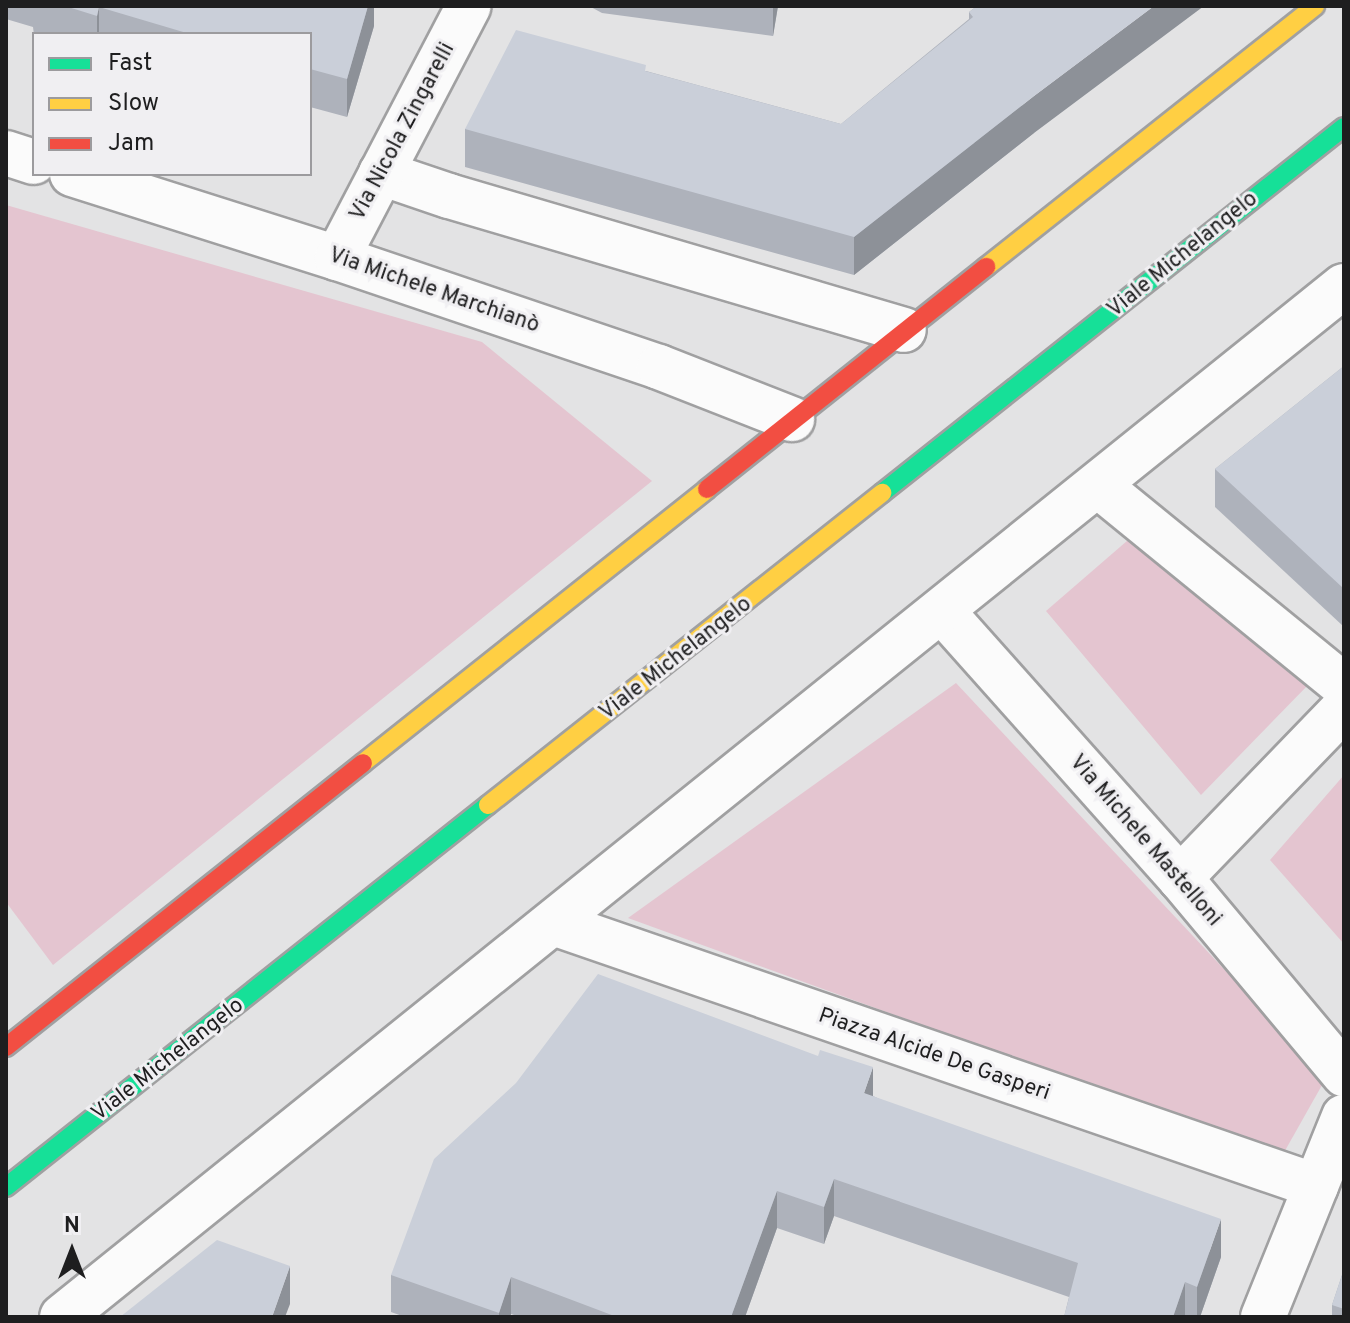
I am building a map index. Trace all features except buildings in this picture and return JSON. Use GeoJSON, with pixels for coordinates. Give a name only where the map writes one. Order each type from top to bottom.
{"type":"FeatureCollection","features":[{"type":"Feature","properties":{"kind":"street","name":"Via Nicola Zingarelli"},"geometry":{"type":"LineString","coordinates":[[337,258],[469,6]]}},
{"type":"Feature","properties":{"kind":"street"},"geometry":{"type":"LineString","coordinates":[[6,1047],[1315,6]]}},
{"type":"Feature","properties":{"kind":"street","name":"Viale Michelangelo"},"geometry":{"type":"LineString","coordinates":[[6,1187],[1344,127]]}},
{"type":"Feature","properties":{"kind":"street"},"geometry":{"type":"LineString","coordinates":[[6,153],[32,161]]}},
{"type":"Feature","properties":{"kind":"street"},"geometry":{"type":"LineString","coordinates":[[381,173],[449,196],[904,330]]}},
{"type":"Feature","properties":{"kind":"street","name":"Via Michele Marchianò"},"geometry":{"type":"LineString","coordinates":[[78,176],[337,258],[659,367],[792,419]]}},
{"type":"Feature","properties":{"kind":"street"},"geometry":{"type":"LineString","coordinates":[[62,1317],[1344,286]]}},
{"type":"Feature","properties":{"kind":"street"},"geometry":{"type":"LineString","coordinates":[[1099,486],[1344,686]]}},
{"type":"Feature","properties":{"kind":"street","name":"Via Michele Mastelloni"},"geometry":{"type":"LineString","coordinates":[[942,611],[1180,878],[1344,1074]]}},
{"type":"Feature","properties":{"kind":"street"},"geometry":{"type":"LineString","coordinates":[[1180,878],[1344,708]]}},
{"type":"Feature","properties":{"kind":"street","name":"Piazza Alcide De Gasperi"},"geometry":{"type":"LineString","coordinates":[[553,923],[1316,1186]]}},
{"type":"Feature","properties":{"kind":"street"},"geometry":{"type":"LineString","coordinates":[[1263,1317],[1344,1117]]}},
{"type":"Feature","properties":{"kind":"shaded area"},"geometry":{"type":"Polygon","coordinates":[[[6,205],[482,342],[652,481],[53,965],[6,902],[6,205]]]}},
{"type":"Feature","properties":{"kind":"shaded area"},"geometry":{"type":"Polygon","coordinates":[[[1135,534],[1310,683],[1201,795],[1046,611],[1135,534]]]}},
{"type":"Feature","properties":{"kind":"shaded area"},"geometry":{"type":"Polygon","coordinates":[[[956,683],[1326,1078],[1282,1156],[628,918],[956,683]]]}},
{"type":"Feature","properties":{"kind":"shaded area"},"geometry":{"type":"Polygon","coordinates":[[[1344,775],[1344,944],[1270,860],[1344,775]]]}},
{"type":"Feature","properties":{"kind":"traffic: fast"},"geometry":{"type":"LineString","coordinates":[[882,493],[1344,127]]}},
{"type":"Feature","properties":{"kind":"traffic: fast"},"geometry":{"type":"LineString","coordinates":[[6,1187],[488,805]]}},
{"type":"Feature","properties":{"kind":"traffic: slow"},"geometry":{"type":"LineString","coordinates":[[986,267],[1315,6]]}},
{"type":"Feature","properties":{"kind":"traffic: slow"},"geometry":{"type":"LineString","coordinates":[[363,763],[707,489]]}},
{"type":"Feature","properties":{"kind":"traffic: slow"},"geometry":{"type":"LineString","coordinates":[[488,805],[882,493]]}},
{"type":"Feature","properties":{"kind":"traffic: jam"},"geometry":{"type":"LineString","coordinates":[[707,489],[986,267]]}},
{"type":"Feature","properties":{"kind":"traffic: jam"},"geometry":{"type":"LineString","coordinates":[[6,1047],[363,763]]}}]}
